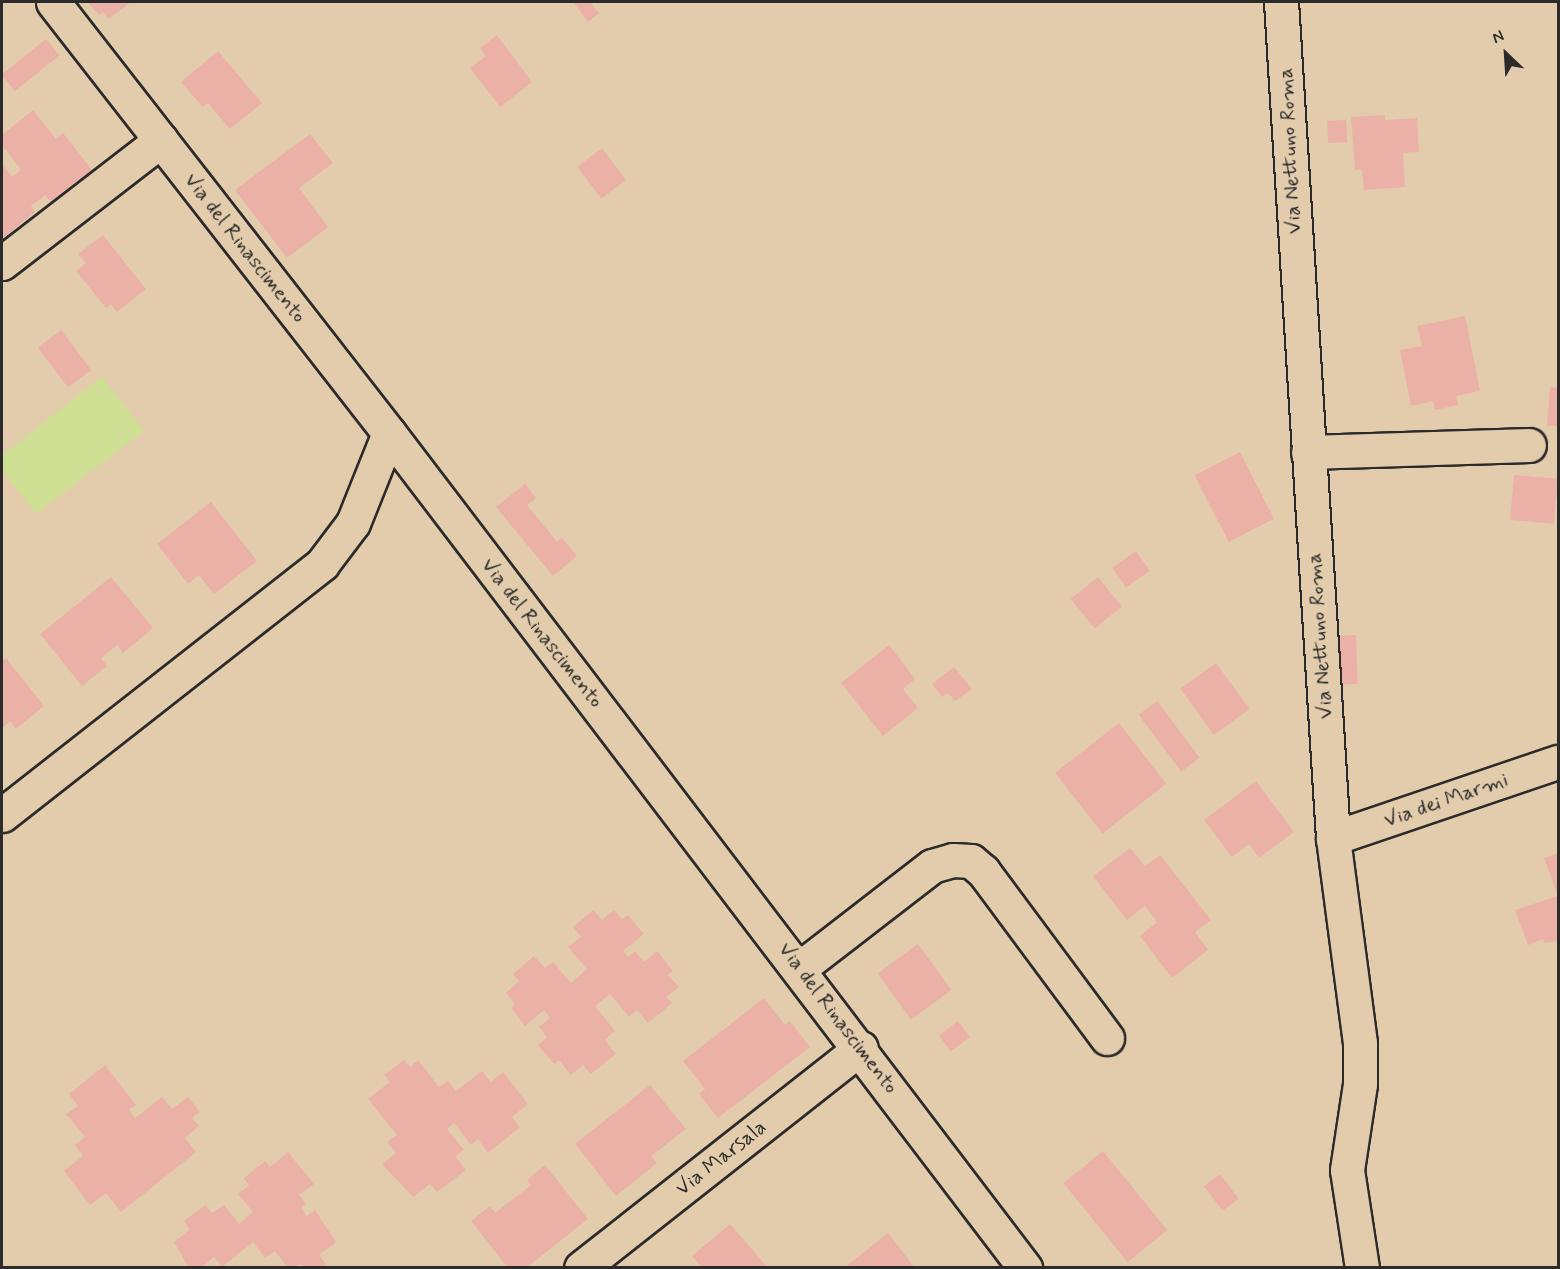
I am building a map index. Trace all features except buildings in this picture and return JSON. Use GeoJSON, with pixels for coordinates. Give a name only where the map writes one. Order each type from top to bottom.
{"type":"FeatureCollection","features":[{"type":"Feature","properties":{"kind":"street","name":"Via del Rinascimento"},"geometry":{"type":"LineString","coordinates":[[53,2],[389,433],[800,968],[1026,1268]]}},
{"type":"Feature","properties":{"kind":"street","name":"Via Nettuno Roma"},"geometry":{"type":"LineString","coordinates":[[1281,2],[1333,838],[1360,1043],[1360,1084],[1347,1170],[1362,1268]]}},
{"type":"Feature","properties":{"kind":"street"},"geometry":{"type":"LineString","coordinates":[[2,263],[161,140]]}},
{"type":"Feature","properties":{"kind":"street"},"geometry":{"type":"LineString","coordinates":[[2,815],[322,564],[353,523],[389,433]]}},
{"type":"Feature","properties":{"kind":"street"},"geometry":{"type":"LineString","coordinates":[[1308,452],[1528,445]]}},
{"type":"Feature","properties":{"kind":"street","name":"Via dei Marmi"},"geometry":{"type":"LineString","coordinates":[[1333,838],[1558,762]]}},
{"type":"Feature","properties":{"kind":"street"},"geometry":{"type":"LineString","coordinates":[[800,968],[932,866],[946,861],[971,861],[983,871],[1107,1038]]}},
{"type":"Feature","properties":{"kind":"street","name":"Via Marsala"},"geometry":{"type":"LineString","coordinates":[[581,1268],[861,1048]]}},
{"type":"Feature","properties":{"kind":"green space"},"geometry":{"type":"Polygon","coordinates":[[[102,377],[144,431],[36,514],[2,470],[2,455],[102,377]]]}}]}
